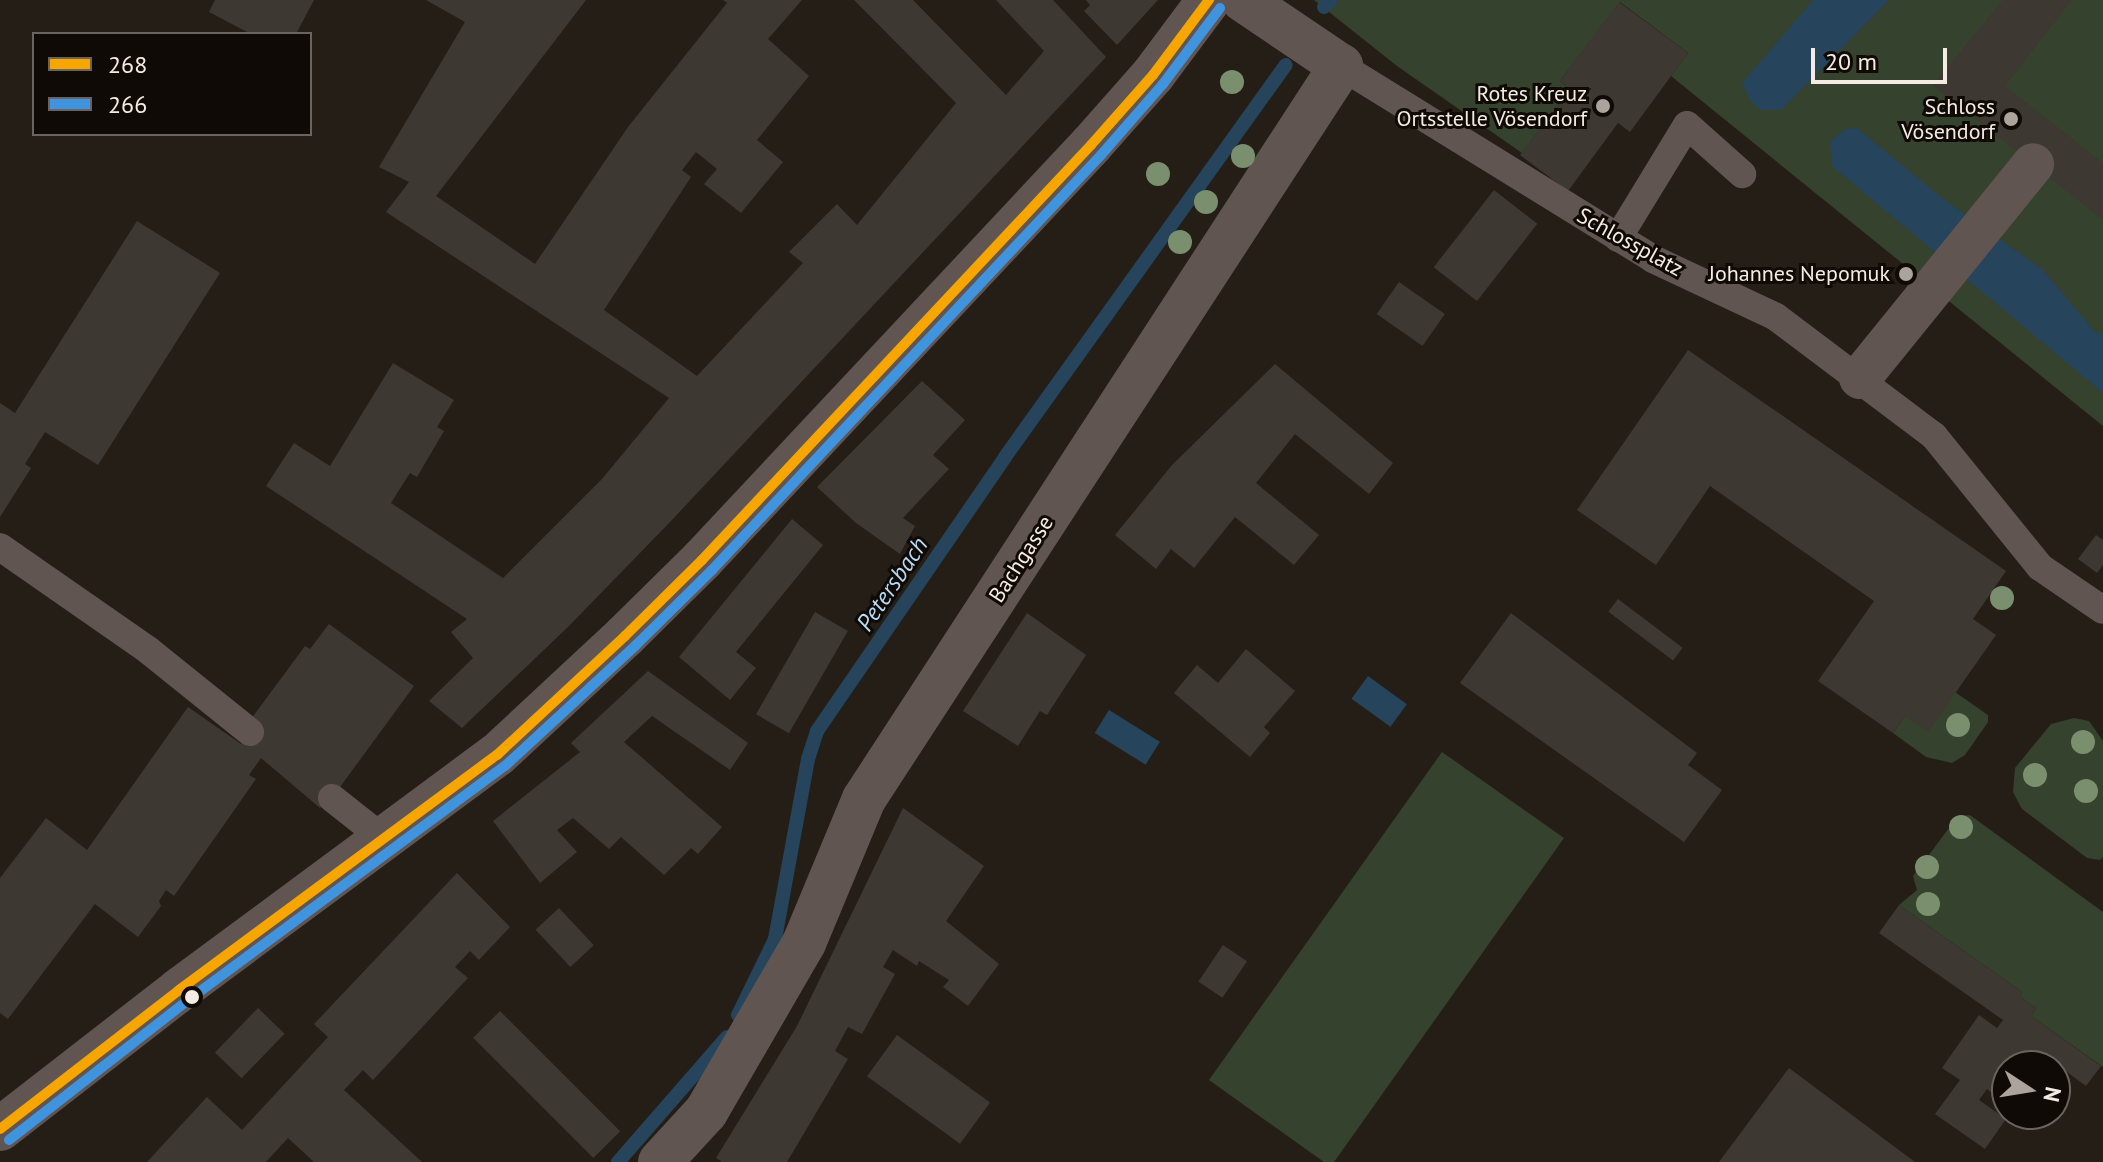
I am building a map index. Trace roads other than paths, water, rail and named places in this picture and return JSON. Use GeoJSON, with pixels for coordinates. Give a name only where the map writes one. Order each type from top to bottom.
{"type":"FeatureCollection","features":[{"type":"Feature","properties":{"kind":"street"},"geometry":{"type":"LineString","coordinates":[[0,1129],[179,990],[497,755],[702,560],[1091,145],[1153,75],[1209,0]]}},
{"type":"Feature","properties":{"kind":"street"},"geometry":{"type":"LineString","coordinates":[[1243,0],[1341,66]]}},
{"type":"Feature","properties":{"kind":"street","name":"Bachgasse"},"geometry":{"type":"LineString","coordinates":[[660,1162],[706,1112],[804,943],[864,799],[1341,66]]}},
{"type":"Feature","properties":{"kind":"street"},"geometry":{"type":"LineString","coordinates":[[1860,378],[2033,164]]}},
{"type":"Feature","properties":{"kind":"lane","name":"Schlossplatz"},"geometry":{"type":"LineString","coordinates":[[1341,66],[1653,259],[1776,317],[1934,436],[2040,567],[2103,610]]}},
{"type":"Feature","properties":{"kind":"lane"},"geometry":{"type":"LineString","coordinates":[[1618,238],[1687,125],[1742,174]]}},
{"type":"Feature","properties":{"kind":"lane"},"geometry":{"type":"LineString","coordinates":[[0,547],[148,650],[250,732]]}},
{"type":"Feature","properties":{"kind":"lane"},"geometry":{"type":"LineString","coordinates":[[332,798],[384,839]]}},
{"type":"Feature","properties":{"kind":"water"},"geometry":{"type":"Polygon","coordinates":[[[1813,0],[1889,0],[1781,110],[1761,110],[1750,100],[1742,83],[1813,0]]]}},
{"type":"Feature","properties":{"kind":"water"},"geometry":{"type":"Polygon","coordinates":[[[1857,128],[1942,198],[2042,269],[2094,331],[2103,335],[2103,393],[1832,166],[1830,142],[1845,129],[1857,128]]]}},
{"type":"Feature","properties":{"kind":"water"},"geometry":{"type":"Polygon","coordinates":[[[1368,676],[1407,704],[1390,727],[1352,699],[1368,676]]]}},
{"type":"Feature","properties":{"kind":"water"},"geometry":{"type":"Polygon","coordinates":[[[1109,710],[1160,742],[1146,765],[1095,733],[1109,710]]]}},
{"type":"Feature","properties":{"kind":"waterway","name":"Petersbach"},"geometry":{"type":"LineString","coordinates":[[1324,7],[1331,0]]}},
{"type":"Feature","properties":{"kind":"waterway","name":"Petersbach"},"geometry":{"type":"LineString","coordinates":[[738,1015],[775,939],[808,759],[817,731],[1005,457],[1286,65]]}},
{"type":"Feature","properties":{"kind":"waterway","name":"Petersbach"},"geometry":{"type":"LineString","coordinates":[[618,1162],[727,1037]]}},
{"type":"Feature","properties":{"kind":"place","name":"Rotes Kreuz Ortsstelle Vösendorf"},"geometry":{"type":"Point","coordinates":[1603,106]}},
{"type":"Feature","properties":{"kind":"place","name":"Schloss Vösendorf"},"geometry":{"type":"Point","coordinates":[2011,119]}},
{"type":"Feature","properties":{"kind":"place","name":"Johannes Nepomuk"},"geometry":{"type":"Point","coordinates":[1906,274]}}]}
